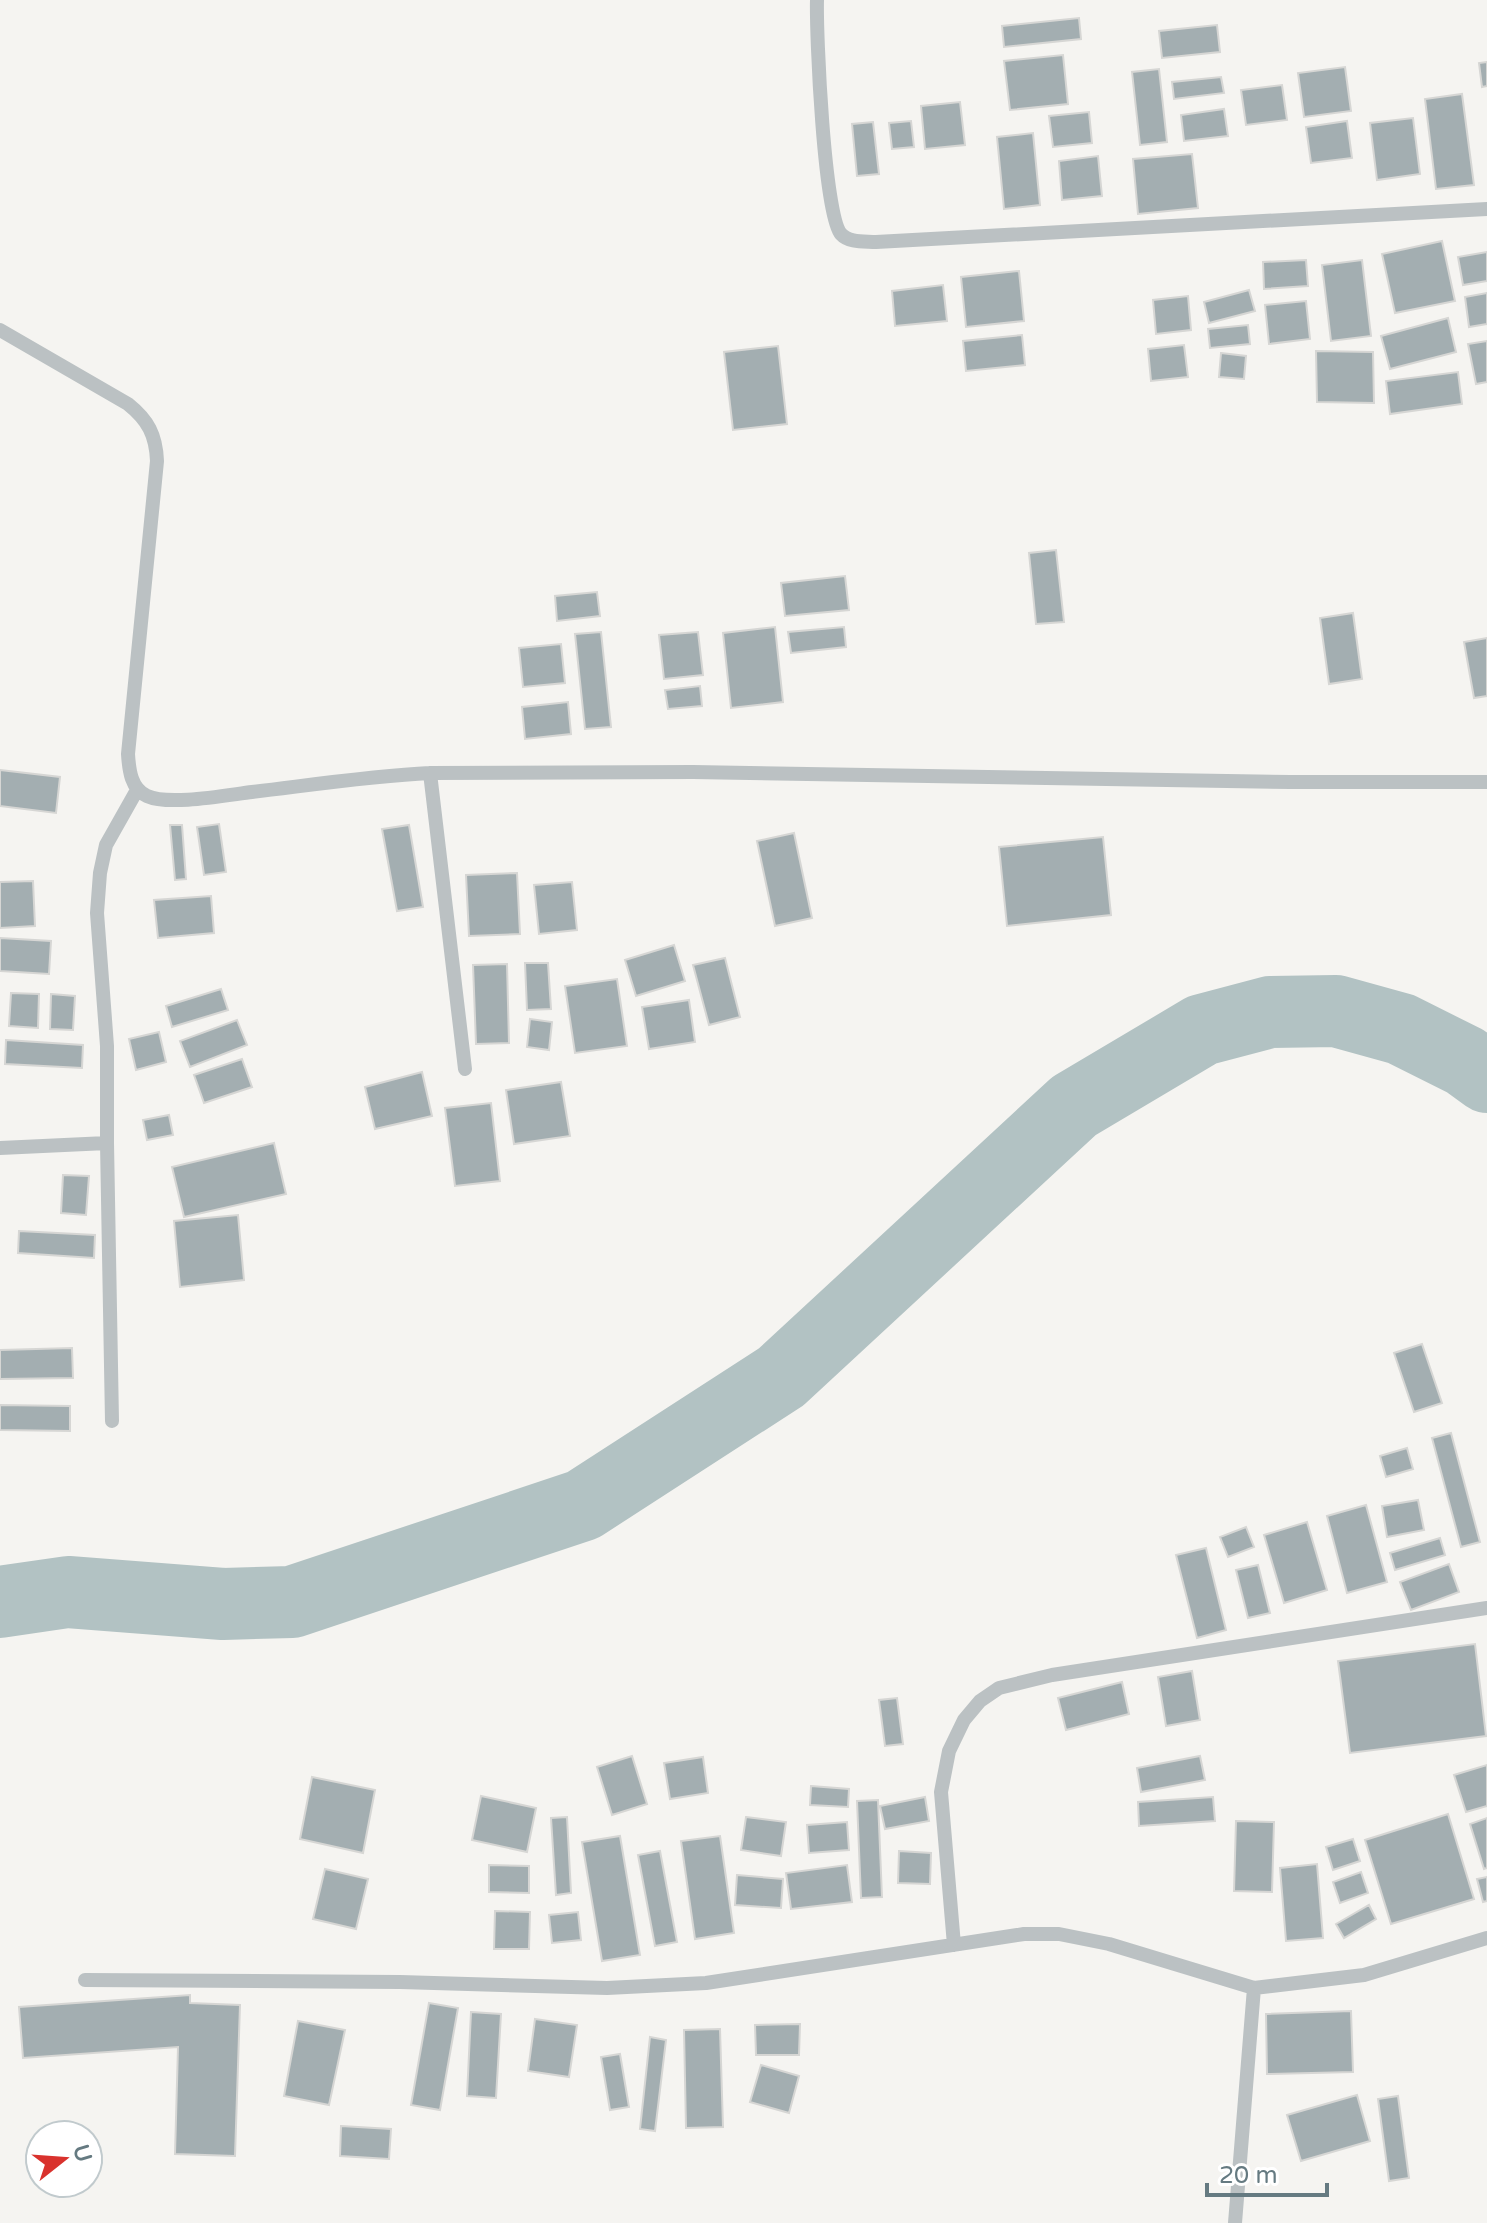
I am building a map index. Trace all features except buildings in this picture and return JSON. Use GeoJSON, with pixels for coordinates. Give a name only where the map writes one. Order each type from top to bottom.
{"type":"FeatureCollection","features":[{"type":"Feature","properties":{"kind":"street"},"geometry":{"type":"LineString","coordinates":[[817,0],[824,150],[833,218],[838,232],[848,240],[876,242],[1487,209]]}},
{"type":"Feature","properties":{"kind":"street"},"geometry":{"type":"LineString","coordinates":[[0,330],[128,404],[142,415],[155,437],[157,461],[128,768],[137,790],[157,800],[430,773],[693,772],[1290,782],[1487,782]]}},
{"type":"Feature","properties":{"kind":"street"},"geometry":{"type":"LineString","coordinates":[[430,773],[465,1069]]}},
{"type":"Feature","properties":{"kind":"street"},"geometry":{"type":"LineString","coordinates":[[112,1421],[107,1046],[97,913],[106,845],[137,790]]}},
{"type":"Feature","properties":{"kind":"street"},"geometry":{"type":"LineString","coordinates":[[0,1148],[107,1143]]}},
{"type":"Feature","properties":{"kind":"street"},"geometry":{"type":"LineString","coordinates":[[954,1945],[941,1792],[949,1751],[964,1720],[980,1701],[999,1688],[1052,1675],[1487,1608]]}},
{"type":"Feature","properties":{"kind":"street"},"geometry":{"type":"LineString","coordinates":[[85,1980],[400,1982],[607,1988],[706,1983],[1024,1934],[1059,1934],[1109,1944],[1254,1988],[1364,1975],[1487,1938]]}},
{"type":"Feature","properties":{"kind":"street"},"geometry":{"type":"LineString","coordinates":[[1235,2223],[1254,1988]]}},
{"type":"Feature","properties":{"kind":"waterway"},"geometry":{"type":"LineString","coordinates":[[0,1602],[68,1592],[223,1604],[292,1602],[583,1505],[781,1377],[1074,1106],[1202,1030],[1270,1012],[1336,1011],[1401,1029],[1465,1061],[1487,1077]]}}]}
